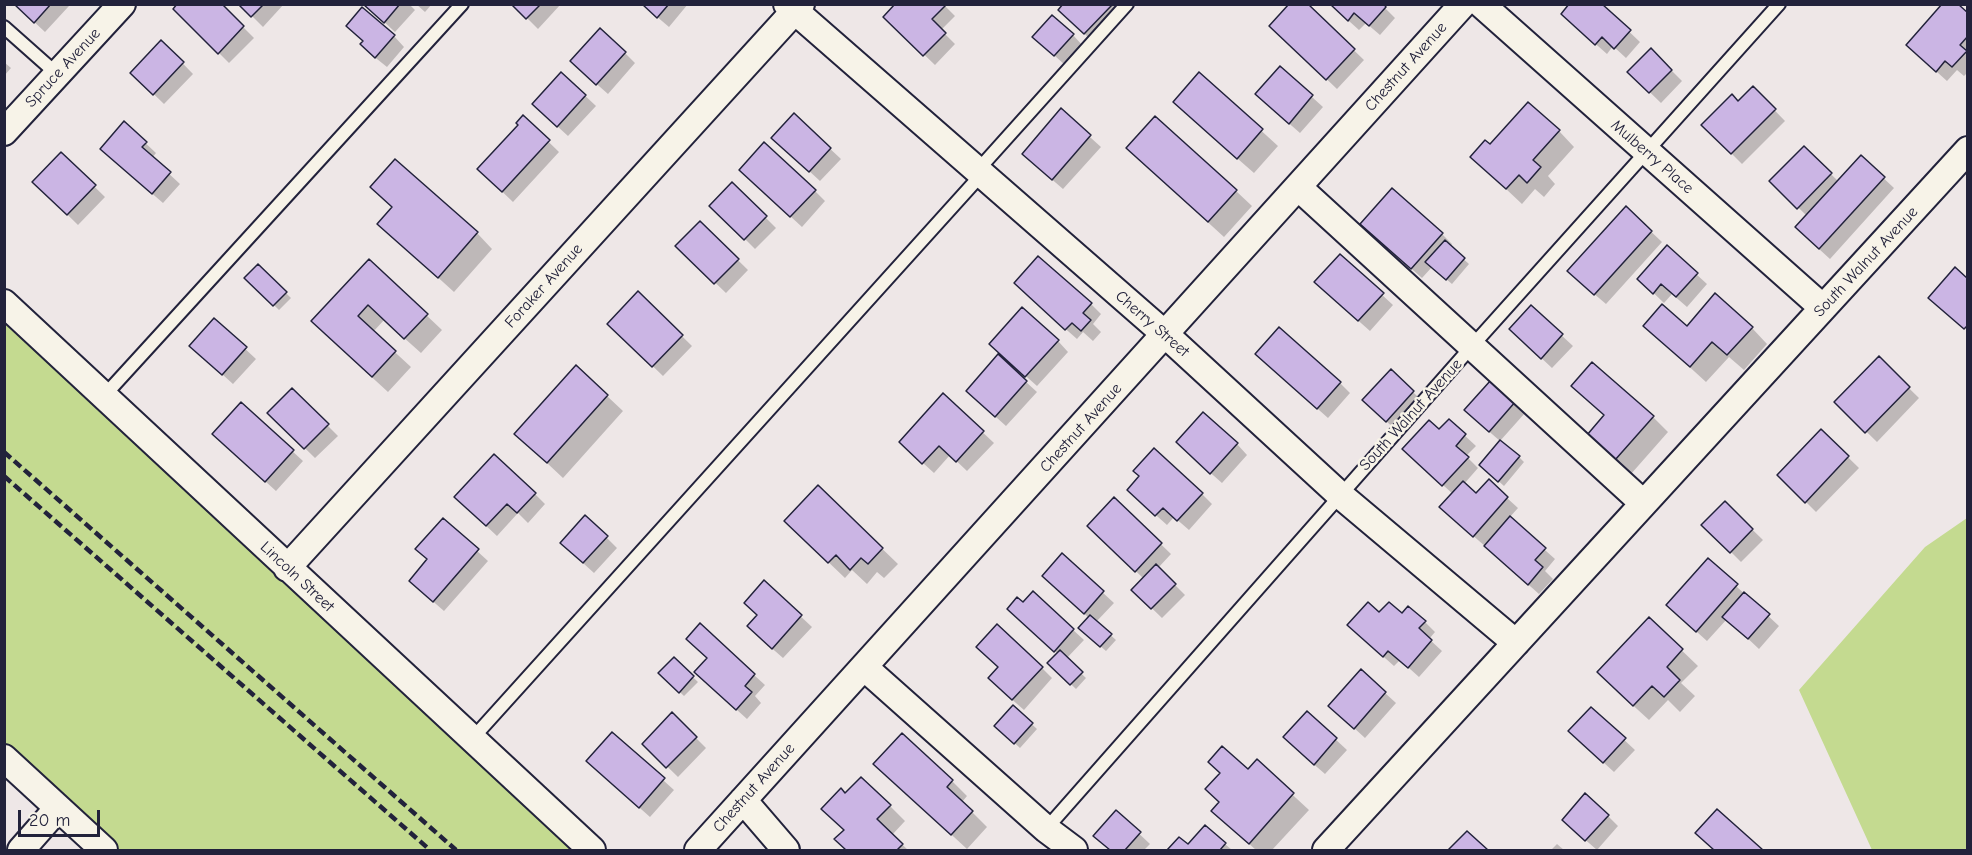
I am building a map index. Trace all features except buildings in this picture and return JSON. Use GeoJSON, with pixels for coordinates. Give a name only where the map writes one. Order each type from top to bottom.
{"type":"FeatureCollection","features":[{"type":"Feature","properties":{"kind":"street","name":"Spruce Avenue"},"geometry":{"type":"LineString","coordinates":[[4,132],[122,4]]}},
{"type":"Feature","properties":{"kind":"street","name":"Chestnut Avenue"},"geometry":{"type":"LineString","coordinates":[[698,850],[1463,4]]}},
{"type":"Feature","properties":{"kind":"street","name":"Mulberry Place"},"geometry":{"type":"LineString","coordinates":[[1481,4],[1823,308]]}},
{"type":"Feature","properties":{"kind":"street","name":"Cherry Street"},"geometry":{"type":"LineString","coordinates":[[794,7],[979,173],[1166,335],[1340,495],[1516,643]]}},
{"type":"Feature","properties":{"kind":"street","name":"Foraker Avenue"},"geometry":{"type":"LineString","coordinates":[[286,567],[794,7]]}},
{"type":"Feature","properties":{"kind":"street","name":"South Walnut Avenue"},"geometry":{"type":"LineString","coordinates":[[1326,850],[1968,150]]}},
{"type":"Feature","properties":{"kind":"street"},"geometry":{"type":"LineString","coordinates":[[1298,187],[1643,503]]}},
{"type":"Feature","properties":{"kind":"street","name":"Lincoln Street"},"geometry":{"type":"LineString","coordinates":[[4,303],[592,850]]}},
{"type":"Feature","properties":{"kind":"street"},"geometry":{"type":"LineString","coordinates":[[864,667],[1046,829],[1074,850]]}},
{"type":"Feature","properties":{"kind":"street"},"geometry":{"type":"LineString","coordinates":[[4,758],[104,850]]}},
{"type":"Feature","properties":{"kind":"street"},"geometry":{"type":"LineString","coordinates":[[743,800],[786,850]]}},
{"type":"Feature","properties":{"kind":"street"},"geometry":{"type":"LineString","coordinates":[[21,850],[58,808]]}},
{"type":"Feature","properties":{"kind":"lane"},"geometry":{"type":"LineString","coordinates":[[104,396],[462,4]]}},
{"type":"Feature","properties":{"kind":"lane"},"geometry":{"type":"LineString","coordinates":[[471,739],[1128,4]]}},
{"type":"Feature","properties":{"kind":"lane","name":"South Walnut Avenue"},"geometry":{"type":"LineString","coordinates":[[1046,829],[1473,345],[1779,4]]}},
{"type":"Feature","properties":{"kind":"lane"},"geometry":{"type":"LineString","coordinates":[[4,27],[57,74]]}},
{"type":"Feature","properties":{"kind":"green space"},"geometry":{"type":"Polygon","coordinates":[[[4,303],[592,850],[104,850],[5,758],[4,303]]]}},
{"type":"Feature","properties":{"kind":"green space"},"geometry":{"type":"Polygon","coordinates":[[[1967,518],[1967,850],[1872,850],[1799,690],[1925,547],[1967,518]]]}},
{"type":"Feature","properties":{"kind":"railway"},"geometry":{"type":"LineString","coordinates":[[4,452],[456,850]]}},
{"type":"Feature","properties":{"kind":"railway"},"geometry":{"type":"LineString","coordinates":[[4,476],[430,850]]}}]}
